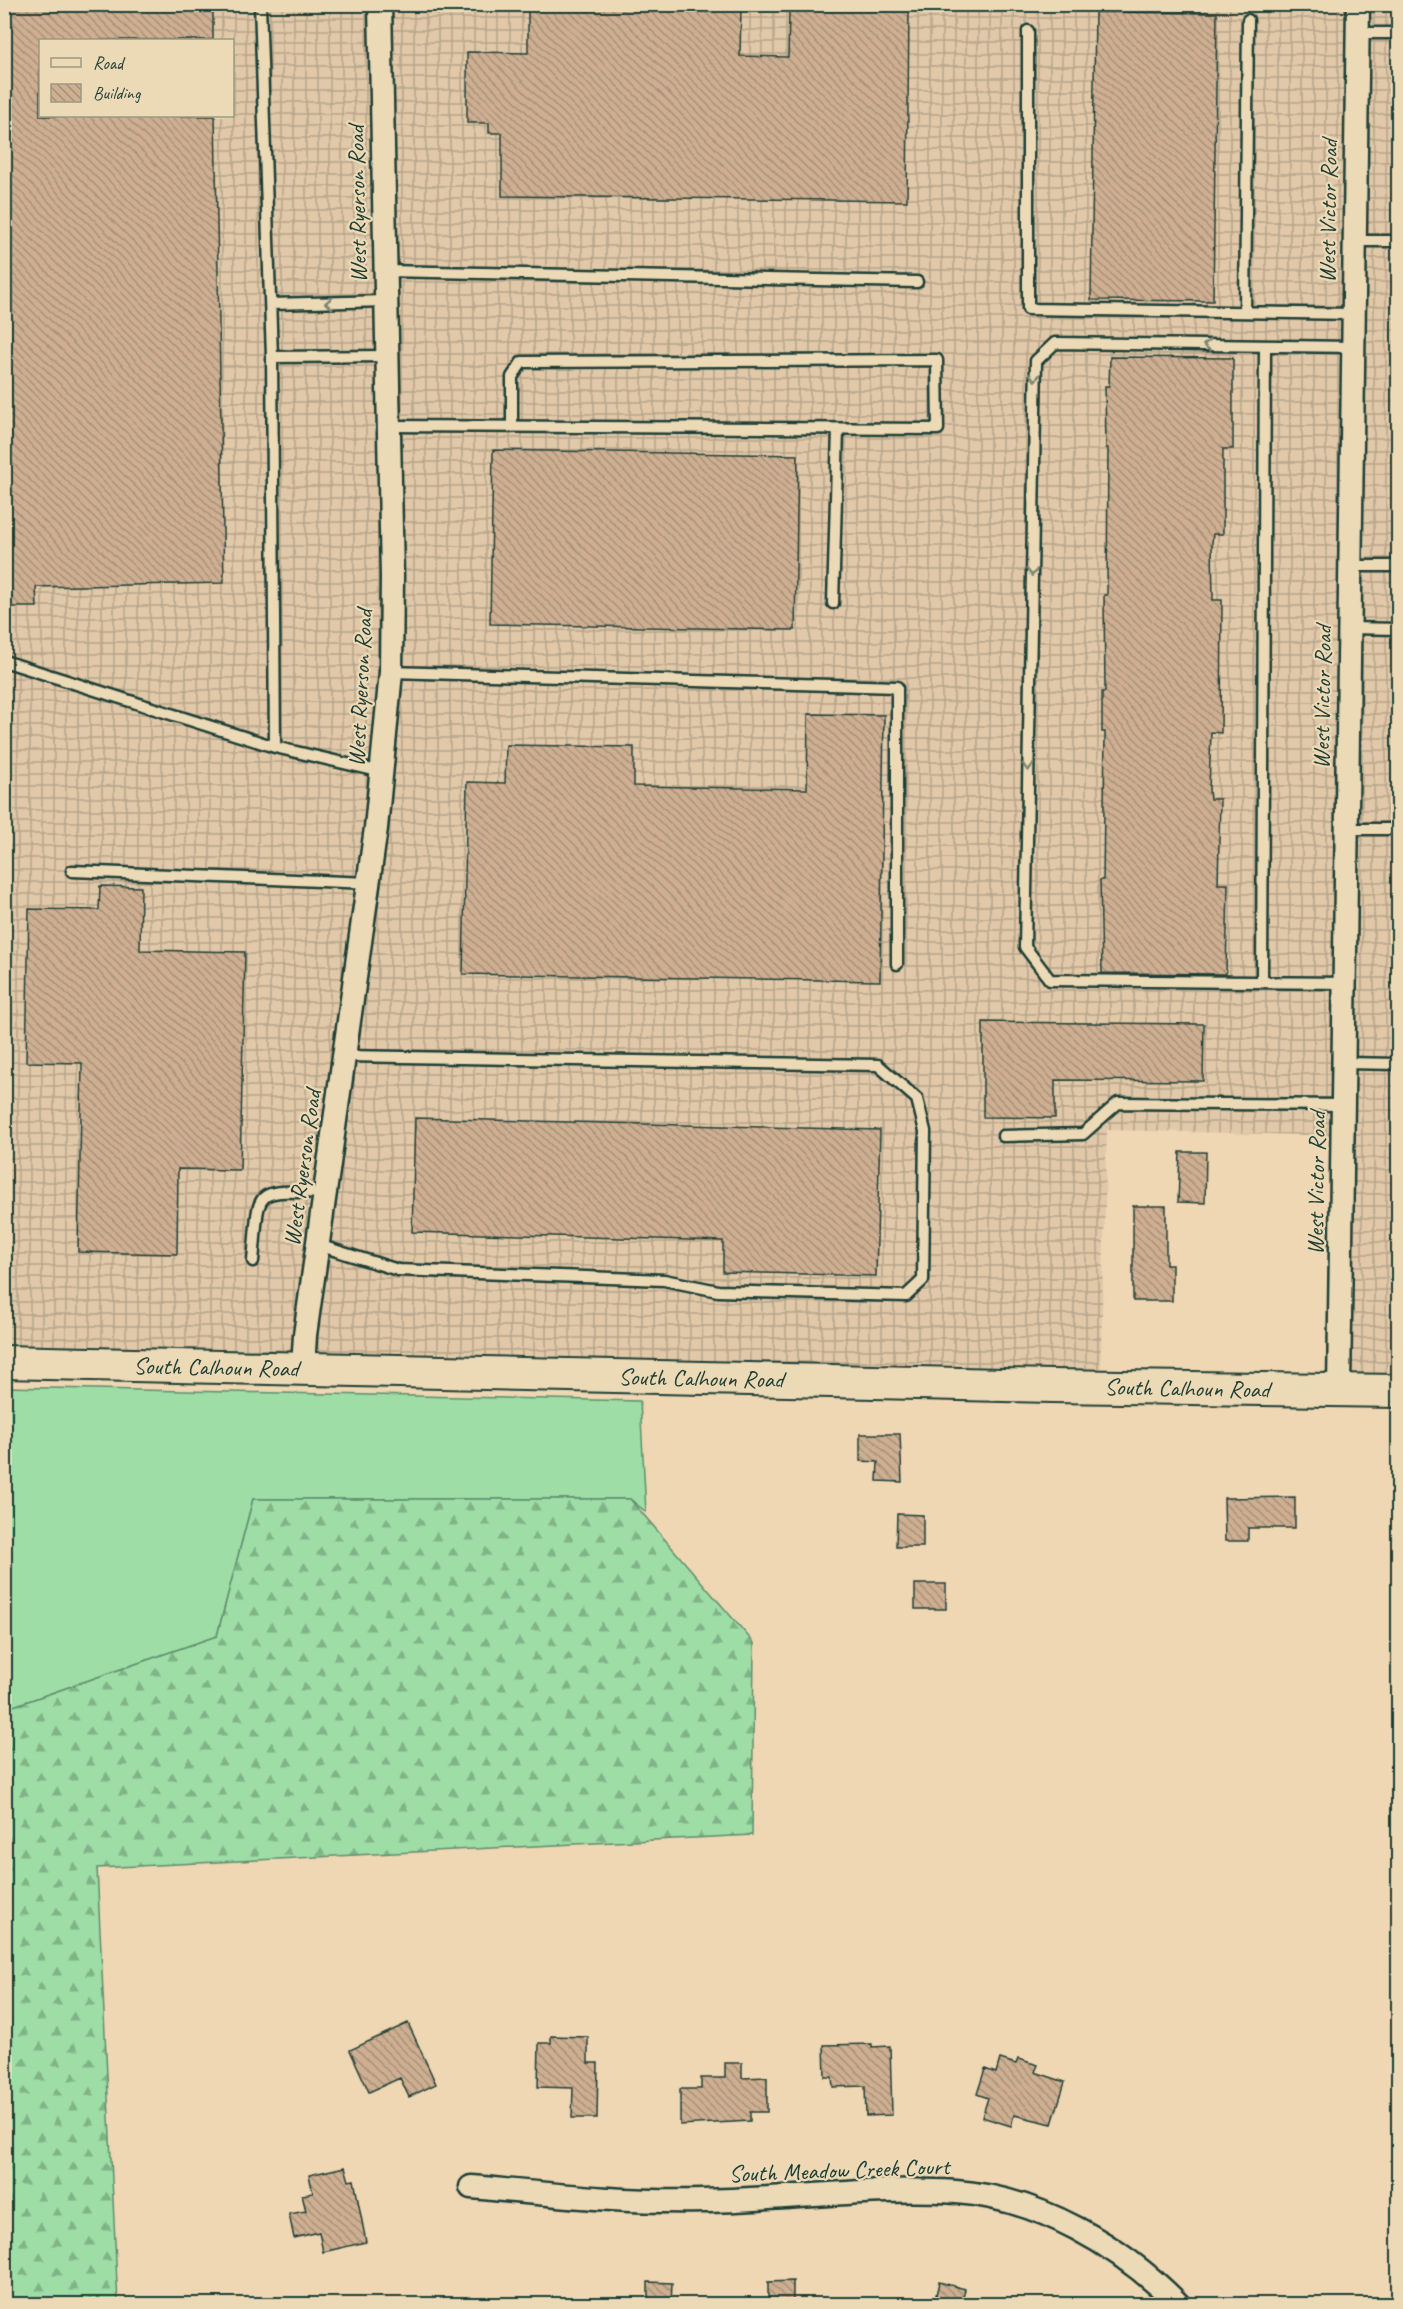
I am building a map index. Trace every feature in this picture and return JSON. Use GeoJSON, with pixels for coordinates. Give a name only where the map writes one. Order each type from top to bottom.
{"type":"FeatureCollection","features":[{"type":"Feature","properties":{"kind":"street","name":"West Ryerson Road"},"geometry":{"type":"LineString","coordinates":[[303,1368],[369,883],[383,772],[391,672],[387,301],[380,4]]}},
{"type":"Feature","properties":{"kind":"street","name":"West Victor Road"},"geometry":{"type":"LineString","coordinates":[[1339,1390],[1358,4]]}},
{"type":"Feature","properties":{"kind":"street","name":"South Calhoun Road"},"geometry":{"type":"LineString","coordinates":[[4,1362],[1398,1390]]}},
{"type":"Feature","properties":{"kind":"street","name":"South Meadow Creek Court"},"geometry":{"type":"LineString","coordinates":[[471,2187],[627,2201],[702,2201],[957,2192],[1016,2203],[1064,2222],[1111,2249],[1152,2278],[1178,2304]]}},
{"type":"Feature","properties":{"kind":"lane"},"geometry":{"type":"LineString","coordinates":[[260,4],[271,304],[275,747]]}},
{"type":"Feature","properties":{"kind":"lane"},"geometry":{"type":"LineString","coordinates":[[1245,312],[1248,20]]}},
{"type":"Feature","properties":{"kind":"lane"},"geometry":{"type":"LineString","coordinates":[[1028,31],[1028,309],[1354,314]]}},
{"type":"Feature","properties":{"kind":"lane"},"geometry":{"type":"LineString","coordinates":[[1357,33],[1398,33]]}},
{"type":"Feature","properties":{"kind":"lane"},"geometry":{"type":"LineString","coordinates":[[1354,241],[1398,241]]}},
{"type":"Feature","properties":{"kind":"lane"},"geometry":{"type":"LineString","coordinates":[[386,271],[916,282]]}},
{"type":"Feature","properties":{"kind":"lane"},"geometry":{"type":"LineString","coordinates":[[271,304],[387,301]]}},
{"type":"Feature","properties":{"kind":"lane"},"geometry":{"type":"LineString","coordinates":[[1346,983],[1050,980],[1025,947],[1036,361],[1054,343],[1353,347]]}},
{"type":"Feature","properties":{"kind":"lane"},"geometry":{"type":"LineString","coordinates":[[1262,982],[1265,346]]}},
{"type":"Feature","properties":{"kind":"lane"},"geometry":{"type":"LineString","coordinates":[[272,357],[387,356]]}},
{"type":"Feature","properties":{"kind":"lane"},"geometry":{"type":"LineString","coordinates":[[389,426],[512,427],[838,429],[938,429],[937,360],[522,362],[512,377],[512,427]]}},
{"type":"Feature","properties":{"kind":"lane"},"geometry":{"type":"LineString","coordinates":[[833,603],[838,429]]}},
{"type":"Feature","properties":{"kind":"lane"},"geometry":{"type":"LineString","coordinates":[[1350,566],[1398,566]]}},
{"type":"Feature","properties":{"kind":"lane"},"geometry":{"type":"LineString","coordinates":[[1350,628],[1398,629]]}},
{"type":"Feature","properties":{"kind":"lane"},"geometry":{"type":"LineString","coordinates":[[4,661],[275,747],[383,772]]}},
{"type":"Feature","properties":{"kind":"lane"},"geometry":{"type":"LineString","coordinates":[[391,672],[897,687],[897,964]]}},
{"type":"Feature","properties":{"kind":"lane"},"geometry":{"type":"LineString","coordinates":[[1347,829],[1398,829]]}},
{"type":"Feature","properties":{"kind":"lane"},"geometry":{"type":"LineString","coordinates":[[72,871],[369,883]]}},
{"type":"Feature","properties":{"kind":"lane"},"geometry":{"type":"LineString","coordinates":[[318,1245],[398,1270],[664,1280],[718,1291],[906,1296],[923,1280],[925,1131],[917,1099],[878,1065],[345,1056]]}},
{"type":"Feature","properties":{"kind":"lane"},"geometry":{"type":"LineString","coordinates":[[1345,1063],[1398,1064]]}},
{"type":"Feature","properties":{"kind":"lane"},"geometry":{"type":"LineString","coordinates":[[1004,1136],[1083,1134],[1118,1103],[1344,1105]]}},
{"type":"Feature","properties":{"kind":"lane"},"geometry":{"type":"LineString","coordinates":[[253,1261],[258,1202],[267,1193],[282,1191],[325,1193]]}},
{"type":"Feature","properties":{"kind":"shaded area"},"geometry":{"type":"Polygon","coordinates":[[[5,5],[1398,5],[1398,1391],[1339,1390],[1344,1136],[1107,1130],[1100,1386],[5,1362],[5,5]]]}},
{"type":"Feature","properties":{"kind":"green space"},"geometry":{"type":"Polygon","coordinates":[[[5,1387],[640,1401],[646,1512],[630,1499],[253,1499],[217,1636],[5,1709],[5,1387]]]}},
{"type":"Feature","properties":{"kind":"green space"},"geometry":{"type":"Polygon","coordinates":[[[253,1499],[630,1499],[754,1643],[752,1835],[97,1868],[118,2304],[5,2304],[5,1709],[217,1636],[253,1499]]]}},
{"type":"Feature","properties":{"kind":"building"},"geometry":{"type":"Polygon","coordinates":[[[4,4],[213,4],[213,39],[39,39],[39,117],[215,117],[224,583],[36,587],[37,607],[6,607],[4,4]]]}},
{"type":"Feature","properties":{"kind":"building"},"geometry":{"type":"Polygon","coordinates":[[[528,4],[741,7],[740,56],[788,57],[789,9],[909,10],[907,201],[502,196],[502,133],[489,133],[489,123],[467,123],[467,52],[528,53],[528,4]]]}},
{"type":"Feature","properties":{"kind":"building"},"geometry":{"type":"Polygon","coordinates":[[[1095,12],[1217,13],[1213,301],[1091,300],[1095,12]]]}},
{"type":"Feature","properties":{"kind":"building"},"geometry":{"type":"Polygon","coordinates":[[[1110,357],[1233,358],[1233,449],[1223,449],[1223,534],[1213,534],[1212,543],[1213,600],[1222,600],[1221,733],[1211,732],[1209,790],[1210,799],[1220,799],[1218,884],[1228,884],[1226,974],[1102,973],[1100,880],[1103,880],[1105,732],[1102,732],[1102,692],[1105,692],[1104,595],[1107,595],[1108,448],[1106,448],[1105,386],[1109,386],[1110,357]]]}},
{"type":"Feature","properties":{"kind":"building"},"geometry":{"type":"Polygon","coordinates":[[[493,450],[798,455],[795,630],[490,624],[493,450]]]}},
{"type":"Feature","properties":{"kind":"building"},"geometry":{"type":"Polygon","coordinates":[[[808,714],[884,715],[880,981],[463,974],[467,782],[505,783],[506,745],[634,747],[634,786],[807,789],[808,714]]]}},
{"type":"Feature","properties":{"kind":"building"},"geometry":{"type":"Polygon","coordinates":[[[100,886],[141,887],[140,950],[245,952],[240,1170],[178,1169],[177,1254],[78,1252],[82,1063],[26,1062],[29,909],[99,910],[100,886]]]}},
{"type":"Feature","properties":{"kind":"building"},"geometry":{"type":"Polygon","coordinates":[[[983,1022],[1204,1024],[1203,1081],[1055,1080],[1055,1118],[983,1117],[983,1022]]]}},
{"type":"Feature","properties":{"kind":"building"},"geometry":{"type":"Polygon","coordinates":[[[415,1118],[880,1130],[876,1276],[723,1272],[723,1241],[412,1232],[415,1118]]]}},
{"type":"Feature","properties":{"kind":"building"},"geometry":{"type":"Polygon","coordinates":[[[1180,1152],[1206,1152],[1205,1203],[1178,1202],[1180,1152]]]}},
{"type":"Feature","properties":{"kind":"building"},"geometry":{"type":"Polygon","coordinates":[[[1133,1206],[1166,1206],[1166,1265],[1172,1265],[1172,1301],[1133,1301],[1133,1206]]]}},
{"type":"Feature","properties":{"kind":"building"},"geometry":{"type":"Polygon","coordinates":[[[860,1434],[900,1434],[902,1482],[877,1481],[878,1462],[860,1461],[860,1434]]]}},
{"type":"Feature","properties":{"kind":"building"},"geometry":{"type":"Polygon","coordinates":[[[1295,1497],[1295,1528],[1248,1528],[1248,1541],[1225,1541],[1224,1498],[1295,1497]]]}},
{"type":"Feature","properties":{"kind":"building"},"geometry":{"type":"Polygon","coordinates":[[[897,1514],[923,1515],[923,1547],[896,1547],[897,1514]]]}},
{"type":"Feature","properties":{"kind":"building"},"geometry":{"type":"Polygon","coordinates":[[[915,1584],[946,1584],[946,1609],[915,1609],[915,1584]]]}},
{"type":"Feature","properties":{"kind":"building"},"geometry":{"type":"Polygon","coordinates":[[[408,2023],[436,2084],[409,2097],[400,2078],[369,2092],[350,2050],[408,2023]]]}},
{"type":"Feature","properties":{"kind":"building"},"geometry":{"type":"Polygon","coordinates":[[[551,2036],[588,2037],[588,2063],[598,2063],[597,2118],[572,2118],[573,2088],[538,2087],[539,2043],[551,2043],[551,2036]]]}},
{"type":"Feature","properties":{"kind":"building"},"geometry":{"type":"Polygon","coordinates":[[[872,2044],[872,2047],[890,2046],[892,2115],[866,2116],[865,2086],[833,2087],[832,2077],[825,2077],[824,2045],[872,2044]]]}},
{"type":"Feature","properties":{"kind":"building"},"geometry":{"type":"Polygon","coordinates":[[[1000,2059],[1016,2064],[1018,2059],[1038,2065],[1035,2072],[1065,2082],[1052,2124],[1014,2115],[1011,2126],[982,2117],[988,2098],[977,2094],[985,2069],[996,2073],[1000,2059]]]}},
{"type":"Feature","properties":{"kind":"building"},"geometry":{"type":"Polygon","coordinates":[[[725,2063],[742,2063],[742,2078],[767,2077],[767,2112],[750,2112],[750,2121],[680,2125],[680,2089],[701,2089],[701,2078],[725,2078],[725,2063]]]}},
{"type":"Feature","properties":{"kind":"building"},"geometry":{"type":"Polygon","coordinates":[[[345,2167],[349,2181],[354,2180],[366,2242],[323,2252],[319,2232],[294,2238],[289,2214],[306,2211],[302,2195],[313,2193],[309,2175],[345,2167]]]}},
{"type":"Feature","properties":{"kind":"building"},"geometry":{"type":"Polygon","coordinates":[[[793,2281],[793,2304],[768,2304],[768,2282],[793,2281]]]}},
{"type":"Feature","properties":{"kind":"building"},"geometry":{"type":"Polygon","coordinates":[[[648,2282],[672,2283],[671,2304],[648,2304],[648,2282]]]}},
{"type":"Feature","properties":{"kind":"building"},"geometry":{"type":"Polygon","coordinates":[[[939,2282],[965,2289],[961,2304],[934,2304],[939,2282]]]}}]}
